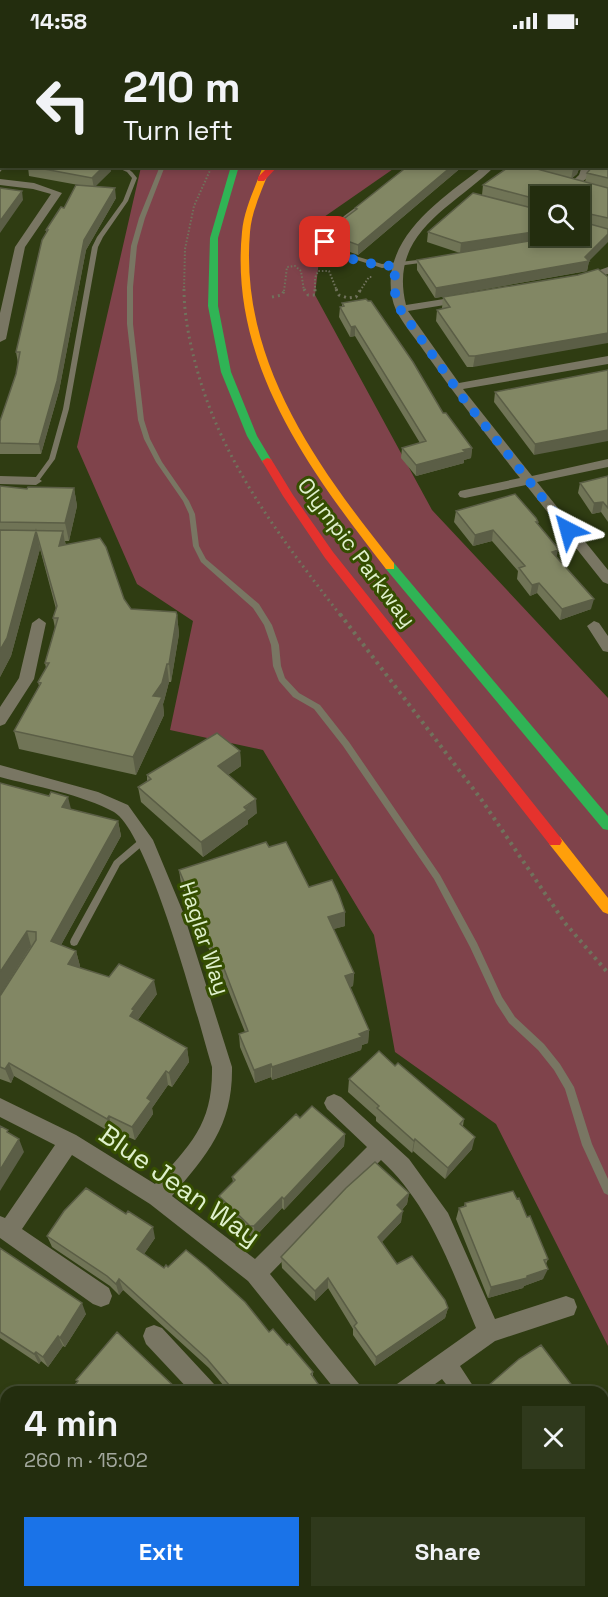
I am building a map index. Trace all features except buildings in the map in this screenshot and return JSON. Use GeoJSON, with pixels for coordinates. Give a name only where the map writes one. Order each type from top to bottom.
{"type":"FeatureCollection","features":[{"type":"Feature","properties":{"kind":"main road","name":"Olympic Parkway"},"geometry":{"type":"LineString","coordinates":[[234,168],[222,196],[214,229],[210,270],[213,318],[230,385],[242,418],[314,537],[608,908]]}},
{"type":"Feature","properties":{"kind":"main road","name":"Olympic Parkway"},"geometry":{"type":"LineString","coordinates":[[264,173],[249,220],[243,267],[250,315],[267,378],[304,448],[358,528],[608,825]]}},
{"type":"Feature","properties":{"kind":"street"},"geometry":{"type":"LineString","coordinates":[[489,168],[461,195],[409,238],[396,271],[394,294],[400,309],[456,387],[608,579]]}},
{"type":"Feature","properties":{"kind":"street"},"geometry":{"type":"LineString","coordinates":[[576,186],[568,184],[584,176],[586,168]]}},
{"type":"Feature","properties":{"kind":"street"},"geometry":{"type":"LineString","coordinates":[[0,182],[34,186],[57,193],[37,219],[20,247],[0,339]]}},
{"type":"Feature","properties":{"kind":"street"},"geometry":{"type":"LineString","coordinates":[[570,281],[608,270]]}},
{"type":"Feature","properties":{"kind":"street"},"geometry":{"type":"LineString","coordinates":[[400,309],[472,297]]}},
{"type":"Feature","properties":{"kind":"street"},"geometry":{"type":"LineString","coordinates":[[456,387],[608,360]]}},
{"type":"Feature","properties":{"kind":"street"},"geometry":{"type":"LineString","coordinates":[[465,494],[608,463]]}},
{"type":"Feature","properties":{"kind":"street"},"geometry":{"type":"LineString","coordinates":[[0,480],[36,481]]}},
{"type":"Feature","properties":{"kind":"street"},"geometry":{"type":"LineString","coordinates":[[0,720],[26,679],[39,623]]}},
{"type":"Feature","properties":{"kind":"street"},"geometry":{"type":"LineString","coordinates":[[594,626],[608,647]]}},
{"type":"Feature","properties":{"kind":"street","name":"Haglar Way"},"geometry":{"type":"LineString","coordinates":[[0,771],[98,798],[122,809],[145,840],[174,912],[222,1067],[223,1082],[219,1113],[205,1141],[157,1197]]}},
{"type":"Feature","properties":{"kind":"street"},"geometry":{"type":"LineString","coordinates":[[334,1103],[402,1166],[441,1220],[489,1332]]}},
{"type":"Feature","properties":{"kind":"street","name":"Blue Jean Way"},"geometry":{"type":"LineString","coordinates":[[0,1107],[69,1142],[157,1197],[256,1273],[346,1386]]}},
{"type":"Feature","properties":{"kind":"street"},"geometry":{"type":"LineString","coordinates":[[69,1142],[5,1228],[101,1296]]}},
{"type":"Feature","properties":{"kind":"street"},"geometry":{"type":"LineString","coordinates":[[256,1273],[381,1146]]}},
{"type":"Feature","properties":{"kind":"street"},"geometry":{"type":"LineString","coordinates":[[414,1386],[489,1332],[566,1307]]}},
{"type":"Feature","properties":{"kind":"street"},"geometry":{"type":"LineString","coordinates":[[154,1336],[200,1386]]}},
{"type":"Feature","properties":{"kind":"street"},"geometry":{"type":"LineString","coordinates":[[445,1364],[462,1386]]}},
{"type":"Feature","properties":{"kind":"lane"},"geometry":{"type":"LineString","coordinates":[[36,481],[52,459],[66,408],[95,247],[125,201],[135,178],[133,173],[121,168]]}},
{"type":"Feature","properties":{"kind":"lane"},"geometry":{"type":"LineString","coordinates":[[162,168],[142,218],[134,246],[130,287],[130,324],[141,420],[147,439],[159,462],[186,501],[192,514],[196,546],[203,560],[255,606],[268,625],[282,679],[296,694],[317,707],[346,744],[436,877],[474,946],[499,1000],[512,1020],[541,1047],[557,1067],[569,1087],[587,1145],[608,1190]]}},
{"type":"Feature","properties":{"kind":"lane"},"geometry":{"type":"LineString","coordinates":[[371,198],[346,217],[325,242],[325,247],[331,251],[396,271],[435,260]]}},
{"type":"Feature","properties":{"kind":"lane"},"geometry":{"type":"LineString","coordinates":[[74,942],[117,863],[145,840]]}},
{"type":"Feature","properties":{"kind":"path"},"geometry":{"type":"LineString","coordinates":[[272,297],[282,296],[286,286],[287,267],[295,266],[301,271],[304,291],[308,296],[315,295],[315,278],[318,271],[329,271],[334,276],[339,296],[348,299],[356,297],[369,277],[396,271]]}},
{"type":"Feature","properties":{"kind":"shaded area"},"geometry":{"type":"Polygon","coordinates":[[[141,168],[395,168],[324,217],[315,295],[432,510],[608,698],[608,1346],[496,1124],[395,1052],[374,935],[263,750],[170,730],[193,621],[137,584],[77,447],[141,168]]]}},
{"type":"Feature","properties":{"kind":"traffic: fast"},"geometry":{"type":"LineString","coordinates":[[234,168],[214,238],[213,306],[226,372],[252,436],[267,461]]}},
{"type":"Feature","properties":{"kind":"traffic: fast"},"geometry":{"type":"LineString","coordinates":[[390,566],[608,825]]}},
{"type":"Feature","properties":{"kind":"traffic: slow"},"geometry":{"type":"LineString","coordinates":[[266,168],[246,231],[245,278],[251,324],[265,369],[284,412],[307,453],[390,566]]}},
{"type":"Feature","properties":{"kind":"traffic: slow"},"geometry":{"type":"LineString","coordinates":[[555,841],[608,908]]}},
{"type":"Feature","properties":{"kind":"traffic: jam"},"geometry":{"type":"LineString","coordinates":[[261,179],[272,168]]}},
{"type":"Feature","properties":{"kind":"traffic: jam"},"geometry":{"type":"LineString","coordinates":[[267,461],[329,555],[555,841]]}},
{"type":"Feature","properties":{"kind":"route"},"geometry":{"type":"LineString","coordinates":[[325,242],[325,247],[331,251],[375,265],[397,266],[394,275],[394,294],[400,309],[463,398],[568,530]]}}]}
